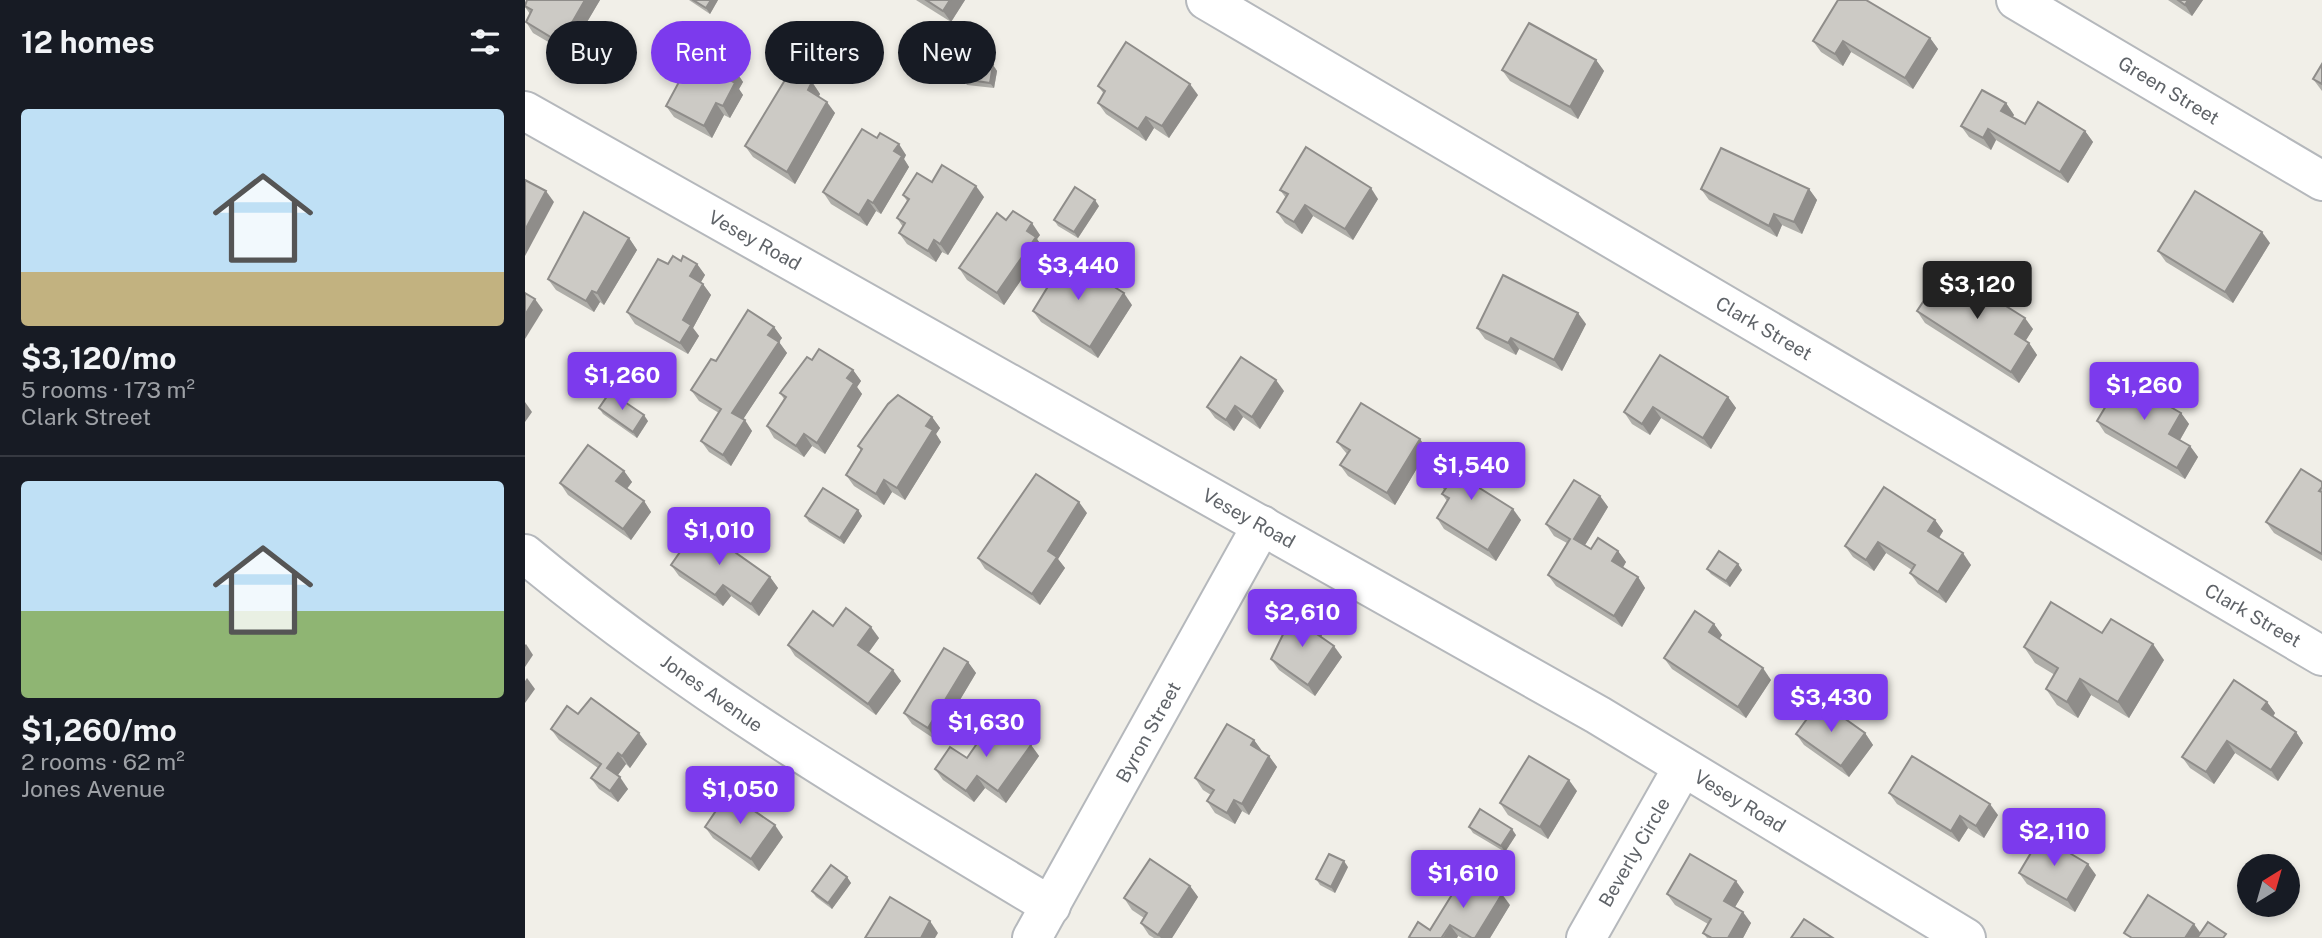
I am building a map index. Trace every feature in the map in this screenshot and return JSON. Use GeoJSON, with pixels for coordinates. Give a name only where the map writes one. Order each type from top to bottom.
{"type":"FeatureCollection","features":[{"type":"Feature","properties":{"kind":"street","name":"Clark Street"},"geometry":{"type":"LineString","coordinates":[[1206,0],[2322,656]]}},
{"type":"Feature","properties":{"kind":"street","name":"Green Street"},"geometry":{"type":"LineString","coordinates":[[2016,0],[2322,181]]}},
{"type":"Feature","properties":{"kind":"street","name":"Vesey Road"},"geometry":{"type":"LineString","coordinates":[[525,111],[1598,715],[1966,938]]}},
{"type":"Feature","properties":{"kind":"street","name":"Byron Street"},"geometry":{"type":"LineString","coordinates":[[1033,938],[1262,525]]}},
{"type":"Feature","properties":{"kind":"street","name":"Jones Avenue"},"geometry":{"type":"LineString","coordinates":[[525,554],[614,624],[738,712],[1051,906]]}},
{"type":"Feature","properties":{"kind":"street","name":"Beverly Circle"},"geometry":{"type":"LineString","coordinates":[[1585,938],[1683,767]]}},
{"type":"Feature","properties":{"kind":"building"},"geometry":{"type":"Polygon","coordinates":[[[527,0],[585,0],[573,21],[546,21],[546,34],[526,22],[532,10],[525,6],[527,0]]]}},
{"type":"Feature","properties":{"kind":"building"},"geometry":{"type":"Polygon","coordinates":[[[693,0],[711,0],[706,8],[693,0]]]}},
{"type":"Feature","properties":{"kind":"building"},"geometry":{"type":"Polygon","coordinates":[[[926,0],[950,0],[943,11],[926,0]]]}},
{"type":"Feature","properties":{"kind":"building"},"geometry":{"type":"Polygon","coordinates":[[[1838,0],[1866,0],[1930,38],[1905,78],[1843,41],[1835,54],[1813,41],[1838,0]]]}},
{"type":"Feature","properties":{"kind":"building"},"geometry":{"type":"Polygon","coordinates":[[[1529,23],[1596,60],[1570,107],[1502,70],[1529,23]]]}},
{"type":"Feature","properties":{"kind":"building"},"geometry":{"type":"Polygon","coordinates":[[[1126,42],[1190,84],[1162,126],[1146,117],[1138,129],[1098,103],[1105,91],[1098,86],[1126,42]]]}},
{"type":"Feature","properties":{"kind":"building"},"geometry":{"type":"Polygon","coordinates":[[[2322,64],[2322,84],[2313,79],[2322,64]]]}},
{"type":"Feature","properties":{"kind":"building"},"geometry":{"type":"Polygon","coordinates":[[[678,84],[734,84],[723,106],[716,103],[704,126],[666,106],[678,84]]]}},
{"type":"Feature","properties":{"kind":"building"},"geometry":{"type":"Polygon","coordinates":[[[783,84],[811,84],[808,90],[827,102],[787,172],[745,146],[783,84]]]}},
{"type":"Feature","properties":{"kind":"building"},"geometry":{"type":"Polygon","coordinates":[[[1982,90],[2006,103],[2001,111],[2025,124],[2038,102],[2085,131],[2060,172],[1988,129],[1983,138],[1961,126],[1982,90]]]}},
{"type":"Feature","properties":{"kind":"building"},"geometry":{"type":"Polygon","coordinates":[[[862,129],[877,138],[880,133],[899,144],[894,151],[902,156],[873,203],[868,200],[859,215],[823,192],[862,129]]]}},
{"type":"Feature","properties":{"kind":"building"},"geometry":{"type":"Polygon","coordinates":[[[1306,147],[1371,188],[1345,229],[1305,205],[1294,222],[1277,212],[1288,194],[1280,190],[1306,147]]]}},
{"type":"Feature","properties":{"kind":"building"},"geometry":{"type":"Polygon","coordinates":[[[1721,148],[1809,189],[1794,222],[1774,214],[1769,226],[1701,189],[1721,148]]]}},
{"type":"Feature","properties":{"kind":"building"},"geometry":{"type":"Polygon","coordinates":[[[942,165],[976,186],[940,244],[934,240],[928,251],[899,233],[905,223],[897,218],[909,199],[903,195],[917,173],[932,182],[942,165]]]}},
{"type":"Feature","properties":{"kind":"building"},"geometry":{"type":"Polygon","coordinates":[[[525,180],[546,191],[525,230],[525,180]]]}},
{"type":"Feature","properties":{"kind":"building"},"geometry":{"type":"Polygon","coordinates":[[[1075,187],[1095,200],[1074,232],[1054,220],[1075,187]]]}},
{"type":"Feature","properties":{"kind":"building"},"geometry":{"type":"Polygon","coordinates":[[[2195,191],[2262,232],[2225,292],[2158,251],[2195,191]]]}},
{"type":"Feature","properties":{"kind":"building"},"geometry":{"type":"Polygon","coordinates":[[[1013,211],[1032,223],[1027,231],[1036,237],[997,293],[959,268],[997,213],[1006,220],[1013,211]]]}},
{"type":"Feature","properties":{"kind":"building"},"geometry":{"type":"Polygon","coordinates":[[[584,212],[629,238],[597,293],[592,291],[586,301],[548,279],[584,212]]]}},
{"type":"Feature","properties":{"kind":"building"},"geometry":{"type":"Polygon","coordinates":[[[673,256],[681,261],[683,256],[697,264],[690,276],[703,284],[683,320],[691,325],[680,343],[627,312],[658,259],[668,264],[673,256]]]}},
{"type":"Feature","properties":{"kind":"building"},"geometry":{"type":"Polygon","coordinates":[[[1066,257],[1124,293],[1090,347],[1033,311],[1066,257]]]}},
{"type":"Feature","properties":{"kind":"building"},"geometry":{"type":"Polygon","coordinates":[[[1503,275],[1578,313],[1554,360],[1511,338],[1508,343],[1477,328],[1503,275]]]}},
{"type":"Feature","properties":{"kind":"building"},"geometry":{"type":"Polygon","coordinates":[[[1939,278],[1959,291],[1966,281],[2025,318],[2015,334],[2029,343],[2011,372],[1917,311],[1939,278]]]}},
{"type":"Feature","properties":{"kind":"building"},"geometry":{"type":"Polygon","coordinates":[[[525,293],[535,299],[525,315],[525,293]]]}},
{"type":"Feature","properties":{"kind":"building"},"geometry":{"type":"Polygon","coordinates":[[[748,310],[774,327],[768,335],[779,342],[732,413],[745,420],[723,455],[701,441],[721,409],[691,390],[711,359],[716,361],[748,310]]]}},
{"type":"Feature","properties":{"kind":"building"},"geometry":{"type":"Polygon","coordinates":[[[819,349],[853,370],[847,378],[854,383],[817,443],[804,434],[796,446],[767,426],[786,397],[780,393],[807,357],[812,360],[819,349]]]}},
{"type":"Feature","properties":{"kind":"building"},"geometry":{"type":"Polygon","coordinates":[[[1660,355],[1728,397],[1703,438],[1653,407],[1642,424],[1624,412],[1660,355]]]}},
{"type":"Feature","properties":{"kind":"building"},"geometry":{"type":"Polygon","coordinates":[[[1241,357],[1276,380],[1252,417],[1235,406],[1226,420],[1207,407],[1241,357]]]}},
{"type":"Feature","properties":{"kind":"building"},"geometry":{"type":"Polygon","coordinates":[[[2122,379],[2181,413],[2169,434],[2190,446],[2177,468],[2097,421],[2122,379]]]}},
{"type":"Feature","properties":{"kind":"building"},"geometry":{"type":"Polygon","coordinates":[[[610,392],[644,415],[633,432],[599,408],[610,392]]]}},
{"type":"Feature","properties":{"kind":"building"},"geometry":{"type":"Polygon","coordinates":[[[898,395],[932,417],[926,426],[933,430],[897,488],[884,480],[876,494],[846,475],[862,449],[858,446],[888,404],[898,395]]]}},
{"type":"Feature","properties":{"kind":"building"},"geometry":{"type":"Polygon","coordinates":[[[1361,403],[1420,439],[1387,493],[1340,465],[1350,450],[1337,442],[1361,403]]]}},
{"type":"Feature","properties":{"kind":"building"},"geometry":{"type":"Polygon","coordinates":[[[1459,444],[1479,456],[1470,482],[1513,509],[1488,550],[1437,518],[1449,498],[1442,494],[1446,488],[1441,485],[1459,444]]]}},
{"type":"Feature","properties":{"kind":"building"},"geometry":{"type":"Polygon","coordinates":[[[588,445],[624,471],[616,481],[644,501],[623,529],[560,483],[588,445]]]}},
{"type":"Feature","properties":{"kind":"building"},"geometry":{"type":"Polygon","coordinates":[[[2301,469],[2322,482],[2319,491],[2322,492],[2322,554],[2266,522],[2301,469]]]}},
{"type":"Feature","properties":{"kind":"building"},"geometry":{"type":"Polygon","coordinates":[[[1036,474],[1079,502],[1048,551],[1057,557],[1032,594],[978,558],[1036,474]]]}},
{"type":"Feature","properties":{"kind":"building"},"geometry":{"type":"Polygon","coordinates":[[[1574,480],[1600,496],[1574,539],[1591,549],[1598,538],[1618,551],[1612,561],[1638,577],[1614,616],[1548,575],[1570,539],[1546,524],[1574,480]]]}},
{"type":"Feature","properties":{"kind":"building"},"geometry":{"type":"Polygon","coordinates":[[[1884,487],[1935,520],[1928,531],[1963,553],[1938,592],[1910,573],[1915,565],[1878,542],[1866,560],[1845,546],[1884,487]]]}},
{"type":"Feature","properties":{"kind":"building"},"geometry":{"type":"Polygon","coordinates":[[[823,488],[858,510],[840,538],[805,516],[823,488]]]}},
{"type":"Feature","properties":{"kind":"building"},"geometry":{"type":"Polygon","coordinates":[[[698,526],[770,577],[751,604],[723,585],[715,595],[671,565],[698,526]]]}},
{"type":"Feature","properties":{"kind":"building"},"geometry":{"type":"Polygon","coordinates":[[[1719,551],[1738,564],[1726,581],[1707,569],[1719,551]]]}},
{"type":"Feature","properties":{"kind":"building"},"geometry":{"type":"Polygon","coordinates":[[[2051,602],[2102,633],[2111,619],[2153,644],[2118,702],[2080,679],[2067,702],[2046,689],[2058,668],[2024,647],[2051,602]]]}},
{"type":"Feature","properties":{"kind":"building"},"geometry":{"type":"Polygon","coordinates":[[[846,608],[871,627],[858,645],[893,670],[868,704],[788,645],[813,611],[833,626],[846,608]]]}},
{"type":"Feature","properties":{"kind":"building"},"geometry":{"type":"Polygon","coordinates":[[[1695,611],[1714,624],[1709,632],[1763,668],[1738,707],[1664,658],[1695,611]]]}},
{"type":"Feature","properties":{"kind":"building"},"geometry":{"type":"Polygon","coordinates":[[[1294,612],[1314,624],[1311,630],[1334,646],[1308,685],[1271,659],[1294,612]]]}},
{"type":"Feature","properties":{"kind":"building"},"geometry":{"type":"Polygon","coordinates":[[[944,648],[968,662],[928,728],[904,713],[944,648]]]}},
{"type":"Feature","properties":{"kind":"building"},"geometry":{"type":"Polygon","coordinates":[[[2234,680],[2267,702],[2262,709],[2296,732],[2271,770],[2227,741],[2206,772],[2182,757],[2234,680]]]}},
{"type":"Feature","properties":{"kind":"building"},"geometry":{"type":"Polygon","coordinates":[[[591,698],[639,733],[622,756],[618,753],[607,768],[620,777],[610,791],[591,778],[601,764],[551,729],[567,706],[578,714],[591,698]]]}},
{"type":"Feature","properties":{"kind":"building"},"geometry":{"type":"Polygon","coordinates":[[[1820,701],[1865,733],[1841,766],[1796,734],[1820,701]]]}},
{"type":"Feature","properties":{"kind":"building"},"geometry":{"type":"Polygon","coordinates":[[[994,719],[1031,745],[998,791],[977,776],[966,791],[935,769],[950,747],[967,758],[994,719]]]}},
{"type":"Feature","properties":{"kind":"building"},"geometry":{"type":"Polygon","coordinates":[[[1227,724],[1254,740],[1251,745],[1269,756],[1242,804],[1234,800],[1227,813],[1207,801],[1214,790],[1195,778],[1227,724]]]}},
{"type":"Feature","properties":{"kind":"building"},"geometry":{"type":"Polygon","coordinates":[[[1529,756],[1569,780],[1540,827],[1500,803],[1529,756]]]}},
{"type":"Feature","properties":{"kind":"building"},"geometry":{"type":"Polygon","coordinates":[[[1912,756],[1990,804],[1976,826],[1960,816],[1951,831],[1889,793],[1912,756]]]}},
{"type":"Feature","properties":{"kind":"building"},"geometry":{"type":"Polygon","coordinates":[[[728,793],[775,825],[751,859],[705,827],[728,793]]]}},
{"type":"Feature","properties":{"kind":"building"},"geometry":{"type":"Polygon","coordinates":[[[1480,809],[1512,829],[1501,846],[1469,827],[1480,809]]]}},
{"type":"Feature","properties":{"kind":"building"},"geometry":{"type":"Polygon","coordinates":[[[2041,836],[2088,864],[2067,900],[2019,873],[2041,836]]]}},
{"type":"Feature","properties":{"kind":"building"},"geometry":{"type":"Polygon","coordinates":[[[1329,854],[1344,861],[1331,887],[1316,879],[1329,854]]]}},
{"type":"Feature","properties":{"kind":"building"},"geometry":{"type":"Polygon","coordinates":[[[1690,854],[1736,881],[1724,901],[1743,912],[1728,938],[1712,938],[1703,933],[1711,919],[1667,894],[1690,854]]]}},
{"type":"Feature","properties":{"kind":"building"},"geometry":{"type":"Polygon","coordinates":[[[1150,859],[1190,886],[1158,935],[1141,923],[1147,913],[1124,898],[1150,859]]]}},
{"type":"Feature","properties":{"kind":"building"},"geometry":{"type":"Polygon","coordinates":[[[831,865],[847,877],[828,903],[812,891],[831,865]]]}},
{"type":"Feature","properties":{"kind":"building"},"geometry":{"type":"Polygon","coordinates":[[[1466,872],[1502,894],[1475,938],[1450,925],[1443,938],[1409,937],[1418,922],[1430,930],[1466,872]]]}},
{"type":"Feature","properties":{"kind":"building"},"geometry":{"type":"Polygon","coordinates":[[[2148,895],[2194,924],[2185,938],[2132,938],[2124,933],[2148,895]]]}},
{"type":"Feature","properties":{"kind":"building"},"geometry":{"type":"Polygon","coordinates":[[[890,897],[930,921],[921,938],[865,938],[890,897]]]}},
{"type":"Feature","properties":{"kind":"building"},"geometry":{"type":"Polygon","coordinates":[[[1804,919],[1833,938],[1791,938],[1804,919]]]}},
{"type":"Feature","properties":{"kind":"building"},"geometry":{"type":"Polygon","coordinates":[[[2208,922],[2226,934],[2223,938],[2197,938],[2208,922]]]}}]}
